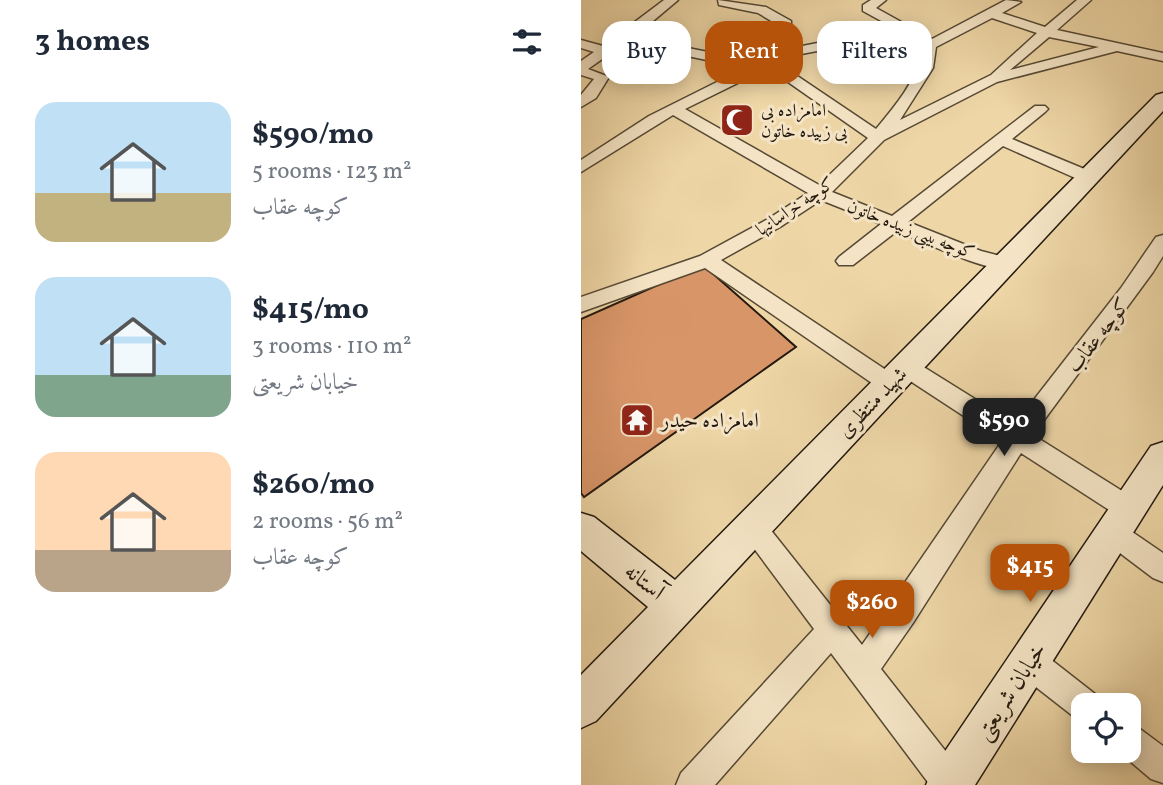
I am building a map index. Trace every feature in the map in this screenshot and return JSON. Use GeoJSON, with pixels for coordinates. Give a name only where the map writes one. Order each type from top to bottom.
{"type":"FeatureCollection","features":[{"type":"Feature","properties":{"kind":"street"},"geometry":{"type":"LineString","coordinates":[[646,21],[672,0]]}},
{"type":"Feature","properties":{"kind":"street"},"geometry":{"type":"LineString","coordinates":[[724,0],[723,2],[762,10],[781,21]]}},
{"type":"Feature","properties":{"kind":"street"},"geometry":{"type":"LineString","coordinates":[[880,0],[862,6],[889,21]]}},
{"type":"Feature","properties":{"kind":"street"},"geometry":{"type":"LineString","coordinates":[[932,44],[1013,1],[1029,1]]}},
{"type":"Feature","properties":{"kind":"street"},"geometry":{"type":"LineString","coordinates":[[992,79],[1080,1]]}},
{"type":"Feature","properties":{"kind":"street"},"geometry":{"type":"LineString","coordinates":[[991,14],[1046,32],[1163,57]]}},
{"type":"Feature","properties":{"kind":"street"},"geometry":{"type":"LineString","coordinates":[[581,44],[602,50]]}},
{"type":"Feature","properties":{"kind":"street"},"geometry":{"type":"LineString","coordinates":[[992,79],[1117,47]]}},
{"type":"Feature","properties":{"kind":"street"},"geometry":{"type":"LineString","coordinates":[[581,69],[602,53]]}},
{"type":"Feature","properties":{"kind":"street"},"geometry":{"type":"LineString","coordinates":[[581,69],[602,77],[591,95],[581,102]]}},
{"type":"Feature","properties":{"kind":"street","name":"کوچه خراسانیها"},"geometry":{"type":"LineString","coordinates":[[581,305],[707,260],[774,223],[820,193],[851,166],[878,137],[992,79]]}},
{"type":"Feature","properties":{"kind":"street"},"geometry":{"type":"LineString","coordinates":[[581,167],[673,109],[723,84]]}},
{"type":"Feature","properties":{"kind":"street"},"geometry":{"type":"LineString","coordinates":[[795,84],[878,137],[900,110],[916,84]]}},
{"type":"Feature","properties":{"kind":"street","name":"شهید منتظری"},"geometry":{"type":"LineString","coordinates":[[581,706],[1163,99]]}},
{"type":"Feature","properties":{"kind":"street","name":"کوچه بیبی زبیده خاتون"},"geometry":{"type":"LineString","coordinates":[[673,109],[820,193],[893,224],[1005,264]]}},
{"type":"Feature","properties":{"kind":"street"},"geometry":{"type":"LineString","coordinates":[[846,261],[1040,109]]}},
{"type":"Feature","properties":{"kind":"street"},"geometry":{"type":"LineString","coordinates":[[999,139],[1088,177]]}},
{"type":"Feature","properties":{"kind":"street","name":"کوچه عقاب"},"geometry":{"type":"LineString","coordinates":[[862,668],[899,622],[1016,439],[1131,293],[1163,242]]}},
{"type":"Feature","properties":{"kind":"street"},"geometry":{"type":"LineString","coordinates":[[707,260],[898,376],[1016,439],[1121,521],[1163,569]]}},
{"type":"Feature","properties":{"kind":"street","name":"خیابان شریعتی"},"geometry":{"type":"LineString","coordinates":[[950,785],[1163,456]]}},
{"type":"Feature","properties":{"kind":"street"},"geometry":{"type":"LineString","coordinates":[[753,527],[950,785]]}},
{"type":"Feature","properties":{"kind":"street","name":"آستانه"},"geometry":{"type":"LineString","coordinates":[[581,529],[677,606]]}},
{"type":"Feature","properties":{"kind":"street"},"geometry":{"type":"LineString","coordinates":[[693,785],[833,629]]}},
{"type":"Feature","properties":{"kind":"street"},"geometry":{"type":"LineString","coordinates":[[1029,662],[1071,695]]}},
{"type":"Feature","properties":{"kind":"street"},"geometry":{"type":"LineString","coordinates":[[1141,750],[1163,767]]}},
{"type":"Feature","properties":{"kind":"building","name":"امامزاده حیدر"},"geometry":{"type":"Polygon","coordinates":[[[703,265],[796,347],[584,497],[581,493],[581,319],[703,265]]]}},
{"type":"Feature","properties":{"kind":"place","name":"امامزاده بی بی زبیده خاتون"},"geometry":{"type":"Point","coordinates":[737,120]}},
{"type":"Feature","properties":{"kind":"place","name":"امامزاده حیدر"},"geometry":{"type":"Point","coordinates":[637,420]}}]}
